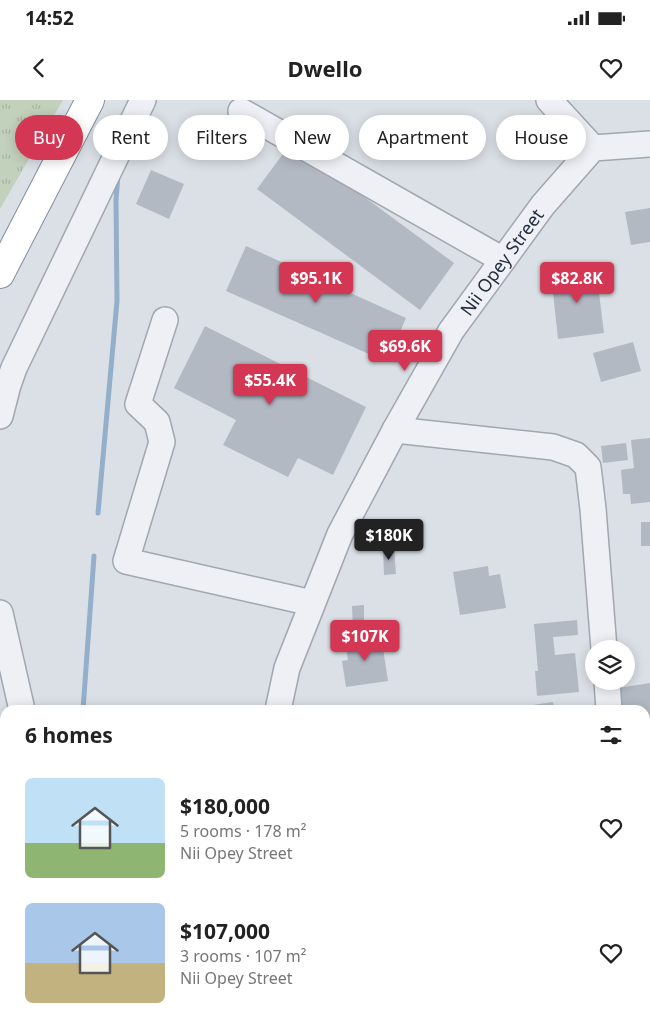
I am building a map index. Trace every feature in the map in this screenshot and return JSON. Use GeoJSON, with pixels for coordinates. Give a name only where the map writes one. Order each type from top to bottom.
{"type":"FeatureCollection","features":[{"type":"Feature","properties":{"kind":"highway"},"geometry":{"type":"LineString","coordinates":[[0,274],[90,100]]}},
{"type":"Feature","properties":{"kind":"street"},"geometry":{"type":"LineString","coordinates":[[0,416],[14,368],[143,100]]}},
{"type":"Feature","properties":{"kind":"street"},"geometry":{"type":"LineString","coordinates":[[549,100],[593,148],[650,144]]}},
{"type":"Feature","properties":{"kind":"street"},"geometry":{"type":"LineString","coordinates":[[241,111],[503,260]]}},
{"type":"Feature","properties":{"kind":"street","name":"Nii Opey Street"},"geometry":{"type":"LineString","coordinates":[[279,705],[287,668],[340,534],[395,430],[451,331],[543,205],[593,148]]}},
{"type":"Feature","properties":{"kind":"street"},"geometry":{"type":"LineString","coordinates":[[165,320],[138,404],[157,422],[162,442],[126,561],[312,604]]}},
{"type":"Feature","properties":{"kind":"street"},"geometry":{"type":"LineString","coordinates":[[395,430],[553,447],[576,455],[588,467],[603,640]]}},
{"type":"Feature","properties":{"kind":"street"},"geometry":{"type":"LineString","coordinates":[[0,612],[21,705]]}},
{"type":"Feature","properties":{"kind":"street"},"geometry":{"type":"LineString","coordinates":[[608,690],[609,705]]}},
{"type":"Feature","properties":{"kind":"green space"},"geometry":{"type":"Polygon","coordinates":[[[0,100],[63,100],[54,115],[15,115],[15,160],[28,160],[0,209],[0,100]]]}},
{"type":"Feature","properties":{"kind":"building"},"geometry":{"type":"Polygon","coordinates":[[[278,160],[314,160],[454,263],[420,310],[257,189],[278,160]]]}},
{"type":"Feature","properties":{"kind":"building"},"geometry":{"type":"Polygon","coordinates":[[[151,170],[184,184],[169,219],[136,204],[151,170]]]}},
{"type":"Feature","properties":{"kind":"building"},"geometry":{"type":"Polygon","coordinates":[[[650,208],[650,242],[631,245],[625,212],[650,208]]]}},
{"type":"Feature","properties":{"kind":"building"},"geometry":{"type":"Polygon","coordinates":[[[246,246],[406,318],[387,362],[226,291],[246,246]]]}},
{"type":"Feature","properties":{"kind":"building"},"geometry":{"type":"Polygon","coordinates":[[[596,269],[604,333],[558,339],[551,274],[596,269]]]}},
{"type":"Feature","properties":{"kind":"building"},"geometry":{"type":"Polygon","coordinates":[[[205,326],[366,407],[333,475],[298,458],[288,477],[223,445],[236,420],[174,388],[205,326]]]}},
{"type":"Feature","properties":{"kind":"building"},"geometry":{"type":"Polygon","coordinates":[[[633,342],[641,371],[601,382],[593,353],[633,342]]]}},
{"type":"Feature","properties":{"kind":"building"},"geometry":{"type":"Polygon","coordinates":[[[650,438],[650,502],[631,504],[630,494],[623,494],[621,470],[634,468],[631,440],[650,438]]]}},
{"type":"Feature","properties":{"kind":"building"},"geometry":{"type":"Polygon","coordinates":[[[626,443],[628,460],[603,463],[601,446],[626,443]]]}},
{"type":"Feature","properties":{"kind":"building"},"geometry":{"type":"Polygon","coordinates":[[[641,522],[650,522],[650,546],[641,546],[641,522]]]}},
{"type":"Feature","properties":{"kind":"building"},"geometry":{"type":"Polygon","coordinates":[[[394,547],[396,574],[384,575],[383,548],[394,547]]]}},
{"type":"Feature","properties":{"kind":"building"},"geometry":{"type":"Polygon","coordinates":[[[488,566],[489,576],[500,574],[506,608],[460,615],[453,572],[488,566]]]}},
{"type":"Feature","properties":{"kind":"building"},"geometry":{"type":"Polygon","coordinates":[[[364,605],[364,620],[369,620],[369,630],[353,630],[352,606],[364,605]]]}},
{"type":"Feature","properties":{"kind":"building"},"geometry":{"type":"Polygon","coordinates":[[[577,620],[578,635],[553,637],[555,655],[575,653],[579,692],[537,696],[535,671],[538,671],[534,624],[577,620]]]}},
{"type":"Feature","properties":{"kind":"building"},"geometry":{"type":"Polygon","coordinates":[[[381,635],[388,681],[346,687],[342,661],[348,660],[345,640],[381,635]]]}},
{"type":"Feature","properties":{"kind":"building"},"geometry":{"type":"Polygon","coordinates":[[[650,683],[650,705],[614,705],[612,690],[635,690],[635,685],[650,683]]]}},
{"type":"Feature","properties":{"kind":"building"},"geometry":{"type":"Polygon","coordinates":[[[553,702],[553,705],[533,705],[553,702]]]}},
{"type":"Feature","properties":{"kind":"waterway"},"geometry":{"type":"LineString","coordinates":[[98,513],[117,301],[116,200],[118,174]]}},
{"type":"Feature","properties":{"kind":"waterway"},"geometry":{"type":"LineString","coordinates":[[83,705],[94,556]]}}]}
